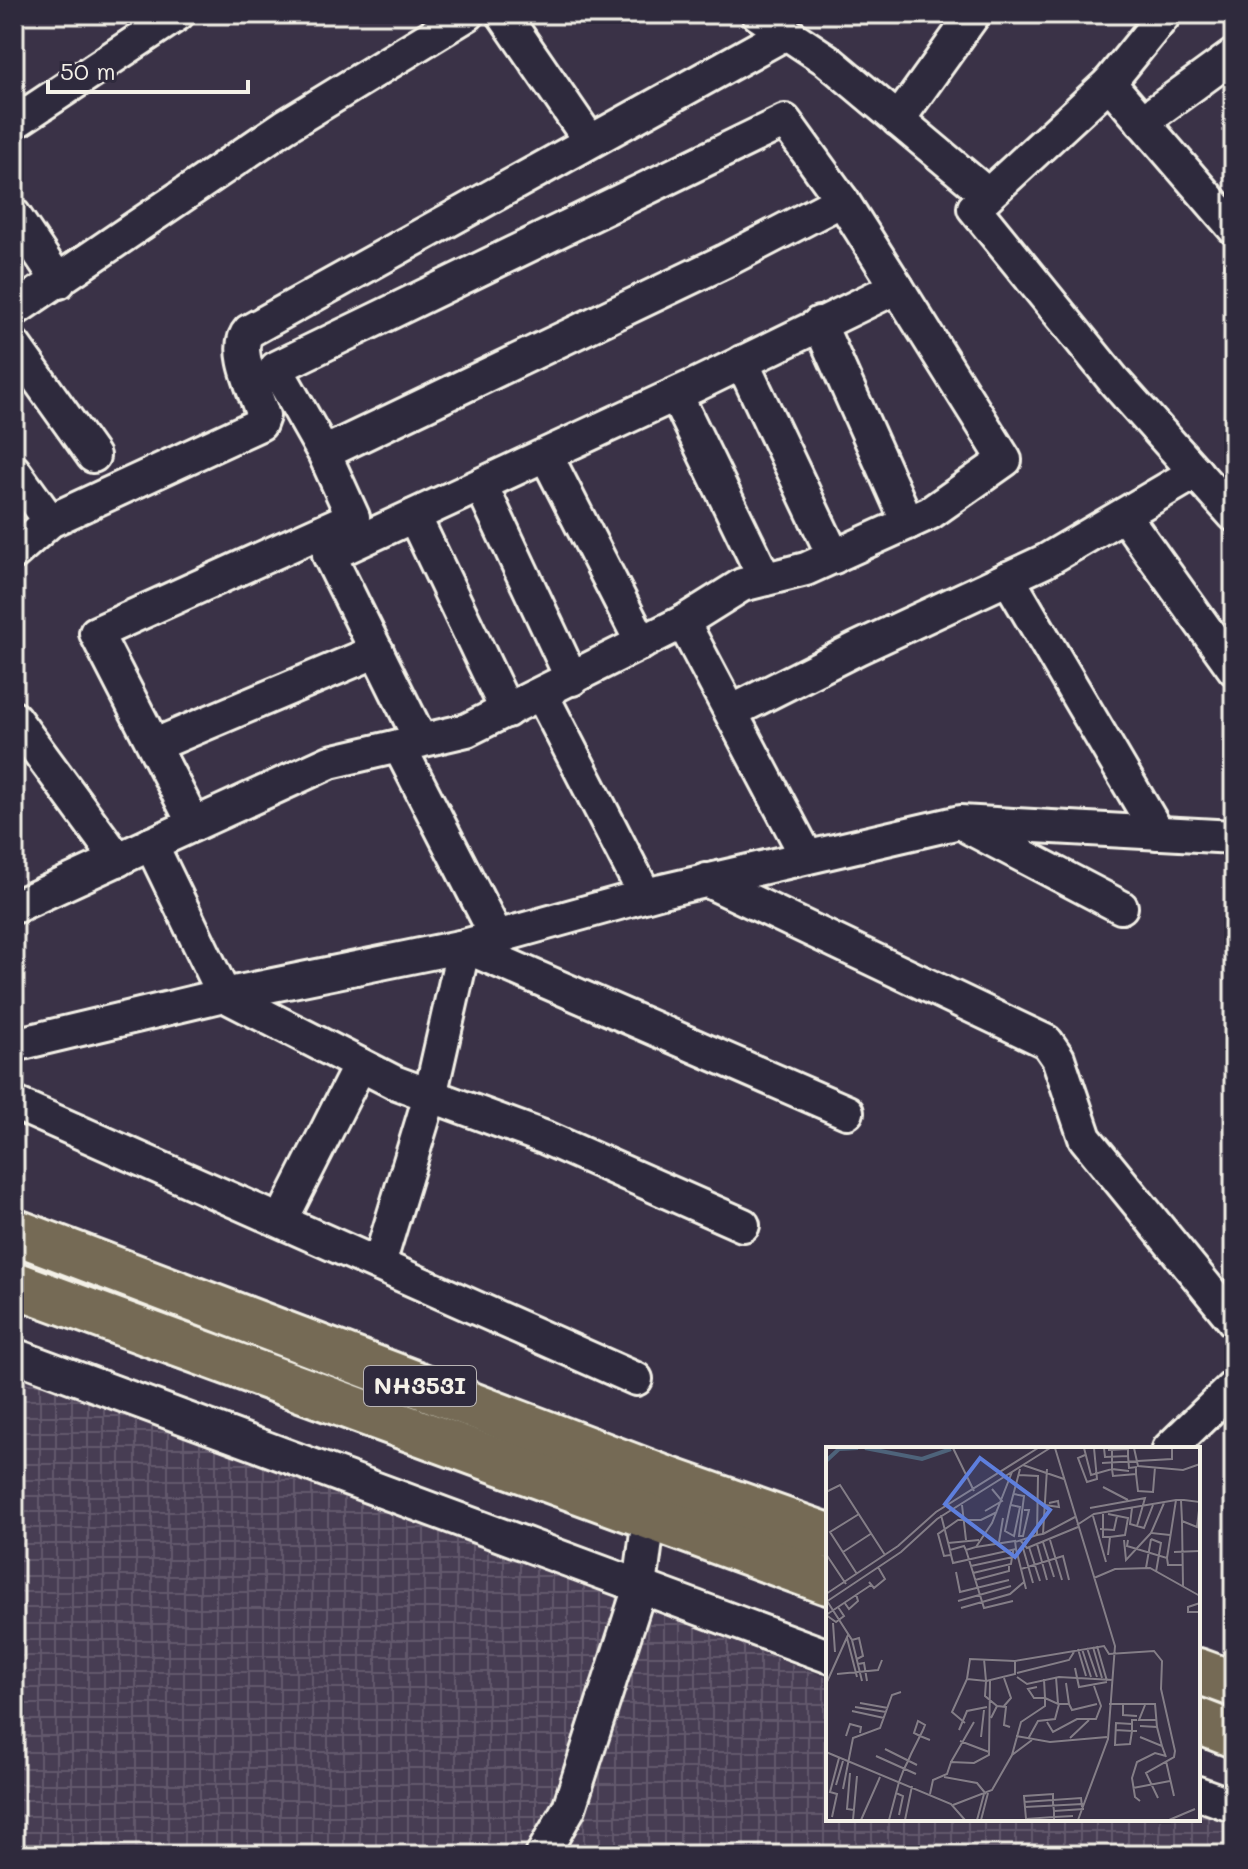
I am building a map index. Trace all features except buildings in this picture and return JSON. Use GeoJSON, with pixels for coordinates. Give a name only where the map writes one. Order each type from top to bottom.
{"type":"FeatureCollection","features":[{"type":"Feature","properties":{"kind":"highway","name":"NH353I"},"geometry":{"type":"LineString","coordinates":[[14,1231],[655,1497],[826,1581]]}},
{"type":"Feature","properties":{"kind":"highway","name":"NH353I"},"geometry":{"type":"LineString","coordinates":[[14,1284],[655,1497],[826,1536]]}},
{"type":"Feature","properties":{"kind":"highway"},"geometry":{"type":"LineString","coordinates":[[1200,1672],[1234,1684]]}},
{"type":"Feature","properties":{"kind":"highway"},"geometry":{"type":"LineString","coordinates":[[1200,1722],[1234,1735]]}},
{"type":"Feature","properties":{"kind":"street"},"geometry":{"type":"LineString","coordinates":[[14,123],[178,14]]}},
{"type":"Feature","properties":{"kind":"street"},"geometry":{"type":"LineString","coordinates":[[14,310],[285,126],[468,14]]}},
{"type":"Feature","properties":{"kind":"street"},"geometry":{"type":"LineString","coordinates":[[503,14],[590,141]]}},
{"type":"Feature","properties":{"kind":"street"},"geometry":{"type":"LineString","coordinates":[[758,14],[827,60],[988,195]]}},
{"type":"Feature","properties":{"kind":"street"},"geometry":{"type":"LineString","coordinates":[[898,120],[974,14]]}},
{"type":"Feature","properties":{"kind":"street"},"geometry":{"type":"LineString","coordinates":[[1165,14],[1109,83],[974,208],[1115,382],[1234,515]]}},
{"type":"Feature","properties":{"kind":"street"},"geometry":{"type":"LineString","coordinates":[[14,553],[50,521],[257,427],[263,416],[242,350],[243,337],[249,331],[786,33]]}},
{"type":"Feature","properties":{"kind":"street"},"geometry":{"type":"LineString","coordinates":[[1142,122],[1234,55]]}},
{"type":"Feature","properties":{"kind":"street"},"geometry":{"type":"LineString","coordinates":[[1109,83],[1234,228]]}},
{"type":"Feature","properties":{"kind":"street"},"geometry":{"type":"LineString","coordinates":[[14,907],[330,762],[467,730],[683,622],[742,585],[806,569],[930,513],[1005,460],[842,200],[785,121],[276,368],[324,453],[353,517],[96,633],[194,824]]}},
{"type":"Feature","properties":{"kind":"street"},"geometry":{"type":"LineString","coordinates":[[324,453],[725,261],[842,200]]}},
{"type":"Feature","properties":{"kind":"street"},"geometry":{"type":"LineString","coordinates":[[14,215],[59,282]]}},
{"type":"Feature","properties":{"kind":"street"},"geometry":{"type":"LineString","coordinates":[[497,937],[410,743],[377,651],[329,555],[676,395],[897,287]]}},
{"type":"Feature","properties":{"kind":"street"},"geometry":{"type":"LineString","coordinates":[[819,323],[908,523]]}},
{"type":"Feature","properties":{"kind":"street"},"geometry":{"type":"LineString","coordinates":[[14,345],[93,456]]}},
{"type":"Feature","properties":{"kind":"street"},"geometry":{"type":"LineString","coordinates":[[742,362],[834,557]]}},
{"type":"Feature","properties":{"kind":"street"},"geometry":{"type":"LineString","coordinates":[[676,395],[765,579]]}},
{"type":"Feature","properties":{"kind":"street"},"geometry":{"type":"LineString","coordinates":[[546,455],[642,643]]}},
{"type":"Feature","properties":{"kind":"street"},"geometry":{"type":"LineString","coordinates":[[14,471],[50,521]]}},
{"type":"Feature","properties":{"kind":"street"},"geometry":{"type":"LineString","coordinates":[[731,712],[858,648],[1045,561],[1196,472]]}},
{"type":"Feature","properties":{"kind":"street"},"geometry":{"type":"LineString","coordinates":[[481,485],[572,679]]}},
{"type":"Feature","properties":{"kind":"street"},"geometry":{"type":"LineString","coordinates":[[1124,515],[1234,669]]}},
{"type":"Feature","properties":{"kind":"street"},"geometry":{"type":"LineString","coordinates":[[414,516],[507,711]]}},
{"type":"Feature","properties":{"kind":"street"},"geometry":{"type":"LineString","coordinates":[[1008,578],[1158,833]]}},
{"type":"Feature","properties":{"kind":"street"},"geometry":{"type":"LineString","coordinates":[[683,622],[807,857]]}},
{"type":"Feature","properties":{"kind":"street"},"geometry":{"type":"LineString","coordinates":[[155,745],[377,651]]}},
{"type":"Feature","properties":{"kind":"street"},"geometry":{"type":"LineString","coordinates":[[542,695],[645,895]]}},
{"type":"Feature","properties":{"kind":"street"},"geometry":{"type":"LineString","coordinates":[[14,718],[118,860]]}},
{"type":"Feature","properties":{"kind":"street"},"geometry":{"type":"LineString","coordinates":[[960,822],[1121,907]]}},
{"type":"Feature","properties":{"kind":"street"},"geometry":{"type":"LineString","coordinates":[[14,1045],[224,995],[464,946],[645,895],[960,822],[1234,837]]}},
{"type":"Feature","properties":{"kind":"street"},"geometry":{"type":"LineString","coordinates":[[151,844],[224,995],[360,1065],[430,1096],[546,1138],[743,1225]]}},
{"type":"Feature","properties":{"kind":"street"},"geometry":{"type":"LineString","coordinates":[[706,880],[1047,1042],[1058,1058],[1085,1138],[1234,1321]]}},
{"type":"Feature","properties":{"kind":"street"},"geometry":{"type":"LineString","coordinates":[[379,1264],[430,1096],[464,946]]}},
{"type":"Feature","properties":{"kind":"street"},"geometry":{"type":"LineString","coordinates":[[464,946],[847,1112]]}},
{"type":"Feature","properties":{"kind":"street"},"geometry":{"type":"LineString","coordinates":[[282,1219],[360,1065]]}},
{"type":"Feature","properties":{"kind":"street"},"geometry":{"type":"LineString","coordinates":[[14,1103],[282,1219],[636,1379]]}},
{"type":"Feature","properties":{"kind":"street"},"geometry":{"type":"LineString","coordinates":[[14,1355],[826,1655]]}},
{"type":"Feature","properties":{"kind":"street"},"geometry":{"type":"LineString","coordinates":[[1171,1447],[1234,1386]]}},
{"type":"Feature","properties":{"kind":"street"},"geometry":{"type":"LineString","coordinates":[[542,1855],[569,1808],[640,1587],[655,1497]]}},
{"type":"Feature","properties":{"kind":"street"},"geometry":{"type":"LineString","coordinates":[[1200,1794],[1234,1806]]}},
{"type":"Feature","properties":{"kind":"shaded area"},"geometry":{"type":"Polygon","coordinates":[[[14,1357],[826,1677],[826,1821],[1200,1821],[1200,1806],[1234,1815],[1234,1855],[14,1855],[14,1357]]]}}]}
